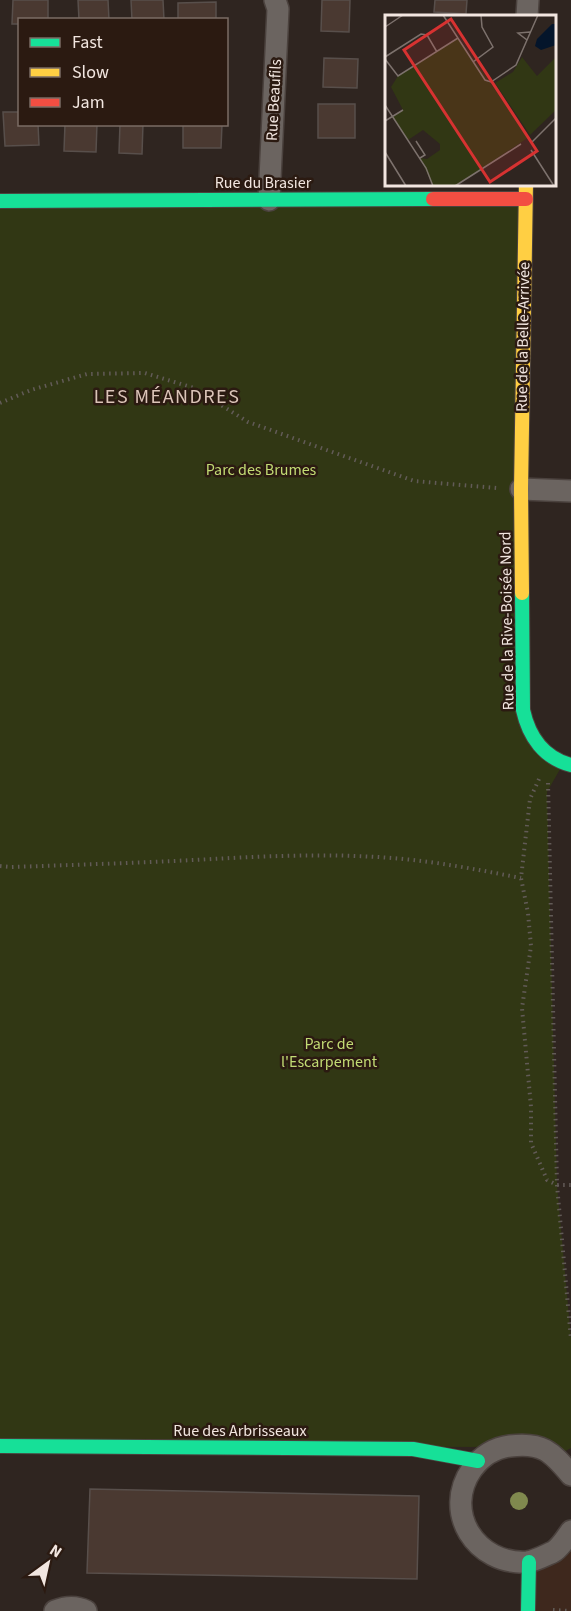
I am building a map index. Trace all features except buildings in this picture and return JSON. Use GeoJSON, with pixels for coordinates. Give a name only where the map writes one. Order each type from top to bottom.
{"type":"FeatureCollection","features":[{"type":"Feature","properties":{"kind":"street","name":"Rue Beaufils"},"geometry":{"type":"LineString","coordinates":[[269,200],[278,9],[275,0]]}},
{"type":"Feature","properties":{"kind":"street"},"geometry":{"type":"LineString","coordinates":[[527,15],[528,0]]}},
{"type":"Feature","properties":{"kind":"street","name":"Rue de la Belle-Arrivée"},"geometry":{"type":"LineString","coordinates":[[521,489],[526,186]]}},
{"type":"Feature","properties":{"kind":"street","name":"Rue du Brasier"},"geometry":{"type":"LineString","coordinates":[[0,201],[526,199]]}},
{"type":"Feature","properties":{"kind":"street"},"geometry":{"type":"LineString","coordinates":[[521,489],[571,491]]}},
{"type":"Feature","properties":{"kind":"street","name":"Rue de la Rive-Boisée Nord"},"geometry":{"type":"LineString","coordinates":[[521,489],[523,710],[529,731],[542,750],[563,764],[571,765]]}},
{"type":"Feature","properties":{"kind":"street"},"geometry":{"type":"LineString","coordinates":[[571,1475],[556,1456],[537,1447],[526,1444],[499,1447],[478,1461],[465,1480],[460,1501],[464,1526],[479,1547],[502,1560],[529,1562],[555,1551],[571,1532]]}},
{"type":"Feature","properties":{"kind":"street","name":"Rue des Arbrisseaux"},"geometry":{"type":"LineString","coordinates":[[0,1446],[413,1449],[478,1461]]}},
{"type":"Feature","properties":{"kind":"street"},"geometry":{"type":"LineString","coordinates":[[528,1611],[529,1562]]}},
{"type":"Feature","properties":{"kind":"street"},"geometry":{"type":"LineString","coordinates":[[55,1611],[68,1607],[86,1611]]}},
{"type":"Feature","properties":{"kind":"path"},"geometry":{"type":"LineString","coordinates":[[0,403],[31,390],[87,374],[145,373],[194,388],[248,422],[414,481],[521,489]]}},
{"type":"Feature","properties":{"kind":"path"},"geometry":{"type":"LineString","coordinates":[[550,755],[530,799],[521,878],[528,913],[531,946],[522,1008],[531,1107],[531,1143],[546,1180],[557,1185],[571,1185]]}},
{"type":"Feature","properties":{"kind":"path"},"geometry":{"type":"LineString","coordinates":[[550,755],[547,792],[557,1185],[571,1339]]}},
{"type":"Feature","properties":{"kind":"path"},"geometry":{"type":"LineString","coordinates":[[0,866],[93,865],[270,855],[356,856],[412,860],[521,878]]}},
{"type":"Feature","properties":{"kind":"shaded area"},"geometry":{"type":"Polygon","coordinates":[[[571,1531],[571,1611],[528,1611],[529,1562],[571,1531]]]}},
{"type":"Feature","properties":{"kind":"green space"},"geometry":{"type":"Polygon","coordinates":[[[526,199],[523,709],[563,764],[547,792],[557,1185],[571,1339],[571,1448],[556,1456],[499,1447],[0,1446],[0,201],[526,199]]]}},
{"type":"Feature","properties":{"kind":"traffic: fast"},"geometry":{"type":"LineString","coordinates":[[0,201],[433,199]]}},
{"type":"Feature","properties":{"kind":"traffic: fast"},"geometry":{"type":"LineString","coordinates":[[522,593],[523,710],[529,729],[539,745],[553,757],[571,765]]}},
{"type":"Feature","properties":{"kind":"traffic: fast"},"geometry":{"type":"LineString","coordinates":[[0,1446],[413,1449],[478,1461]]}},
{"type":"Feature","properties":{"kind":"traffic: fast"},"geometry":{"type":"LineString","coordinates":[[528,1611],[529,1562]]}},
{"type":"Feature","properties":{"kind":"traffic: slow"},"geometry":{"type":"LineString","coordinates":[[522,593],[521,489],[526,186]]}},
{"type":"Feature","properties":{"kind":"traffic: jam"},"geometry":{"type":"LineString","coordinates":[[433,199],[526,199]]}},
{"type":"Feature","properties":{"kind":"district","name":"LES MÉANDRES"},"geometry":{"type":"Point","coordinates":[167,397]}},
{"type":"Feature","properties":{"kind":"park label","name":"Parc des Brumes"},"geometry":{"type":"Point","coordinates":[261,470]}},
{"type":"Feature","properties":{"kind":"park label","name":"Parc de l'Escarpement"},"geometry":{"type":"Point","coordinates":[329,1053]}}]}
